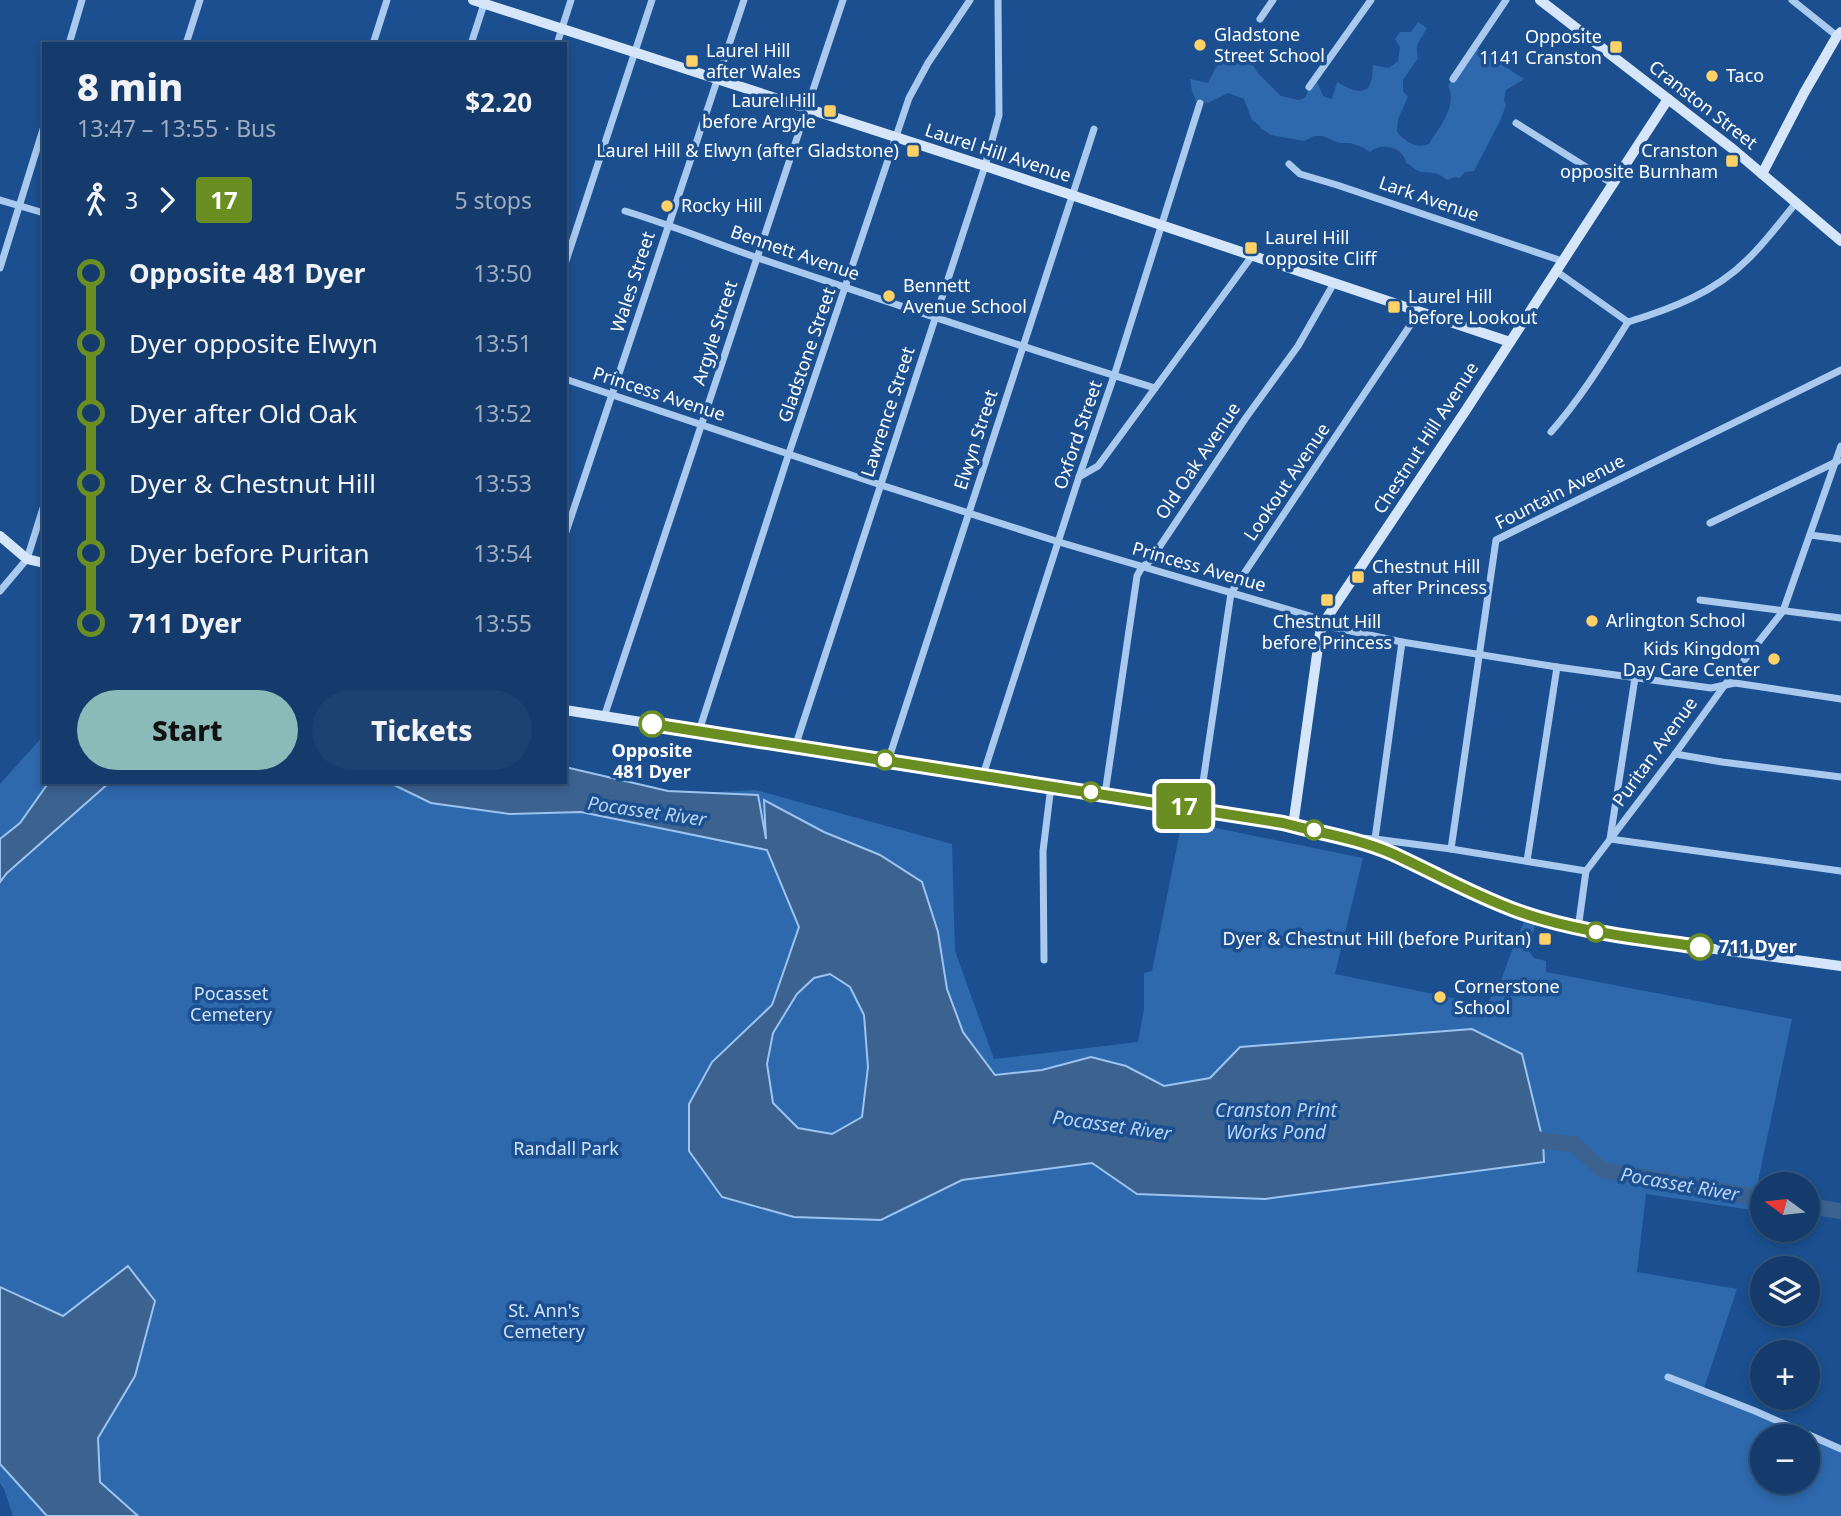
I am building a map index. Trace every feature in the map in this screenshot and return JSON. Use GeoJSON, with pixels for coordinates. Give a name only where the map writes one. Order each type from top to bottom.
{"type":"FeatureCollection","features":[{"type":"Feature","properties":{"kind":"street"},"geometry":{"type":"LineString","coordinates":[[70,42],[82,0]]}},
{"type":"Feature","properties":{"kind":"street"},"geometry":{"type":"LineString","coordinates":[[187,42],[200,0]]}},
{"type":"Feature","properties":{"kind":"street"},"geometry":{"type":"LineString","coordinates":[[374,42],[387,0]]}},
{"type":"Feature","properties":{"kind":"street"},"geometry":{"type":"LineString","coordinates":[[558,42],[571,0]]}},
{"type":"Feature","properties":{"kind":"street"},"geometry":{"type":"LineString","coordinates":[[567,258],[652,0]]}},
{"type":"Feature","properties":{"kind":"street","name":"Wales Street"},"geometry":{"type":"LineString","coordinates":[[567,529],[744,0]]}},
{"type":"Feature","properties":{"kind":"street","name":"Argyle Street"},"geometry":{"type":"LineString","coordinates":[[604,717],[843,0]]}},
{"type":"Feature","properties":{"kind":"street","name":"Gladstone Street"},"geometry":{"type":"LineString","coordinates":[[699,732],[789,453],[909,98],[928,63],[970,0]]}},
{"type":"Feature","properties":{"kind":"street","name":"Lawrence Street"},"geometry":{"type":"LineString","coordinates":[[794,747],[985,166],[999,115],[998,0]]}},
{"type":"Feature","properties":{"kind":"street"},"geometry":{"type":"LineString","coordinates":[[1260,19],[1273,0]]}},
{"type":"Feature","properties":{"kind":"street"},"geometry":{"type":"LineString","coordinates":[[1309,86],[1371,0]]}},
{"type":"Feature","properties":{"kind":"street"},"geometry":{"type":"LineString","coordinates":[[1452,79],[1506,0]]}},
{"type":"Feature","properties":{"kind":"street","name":"Cranston Street"},"geometry":{"type":"LineString","coordinates":[[1540,0],[1797,202],[1841,241]]}},
{"type":"Feature","properties":{"kind":"street"},"geometry":{"type":"LineString","coordinates":[[1762,174],[1804,93],[1839,34],[1792,0]]}},
{"type":"Feature","properties":{"kind":"street"},"geometry":{"type":"LineString","coordinates":[[471,42],[481,1]]}},
{"type":"Feature","properties":{"kind":"street","name":"Laurel Hill Avenue"},"geometry":{"type":"LineString","coordinates":[[481,1],[1510,342]]}},
{"type":"Feature","properties":{"kind":"street","name":"Chestnut Hill Avenue"},"geometry":{"type":"LineString","coordinates":[[1293,826],[1320,634],[1324,622],[1668,99]]}},
{"type":"Feature","properties":{"kind":"street","name":"Oxford Street"},"geometry":{"type":"LineString","coordinates":[[983,775],[1200,103]]}},
{"type":"Feature","properties":{"kind":"street"},"geometry":{"type":"LineString","coordinates":[[1516,123],[1613,184]]}},
{"type":"Feature","properties":{"kind":"street","name":"Elwyn Street"},"geometry":{"type":"LineString","coordinates":[[888,761],[1094,129]]}},
{"type":"Feature","properties":{"kind":"street"},"geometry":{"type":"LineString","coordinates":[[0,268],[42,132]]}},
{"type":"Feature","properties":{"kind":"street","name":"Lark Avenue"},"geometry":{"type":"LineString","coordinates":[[1289,163],[1300,174],[1559,266],[1628,322]]}},
{"type":"Feature","properties":{"kind":"street"},"geometry":{"type":"LineString","coordinates":[[0,200],[42,212]]}},
{"type":"Feature","properties":{"kind":"street"},"geometry":{"type":"LineString","coordinates":[[1551,432],[1592,379],[1628,322],[1667,310],[1719,283],[1747,260],[1797,202]]}},
{"type":"Feature","properties":{"kind":"street","name":"Bennett Avenue"},"geometry":{"type":"LineString","coordinates":[[625,211],[935,318],[1155,388]]}},
{"type":"Feature","properties":{"kind":"street"},"geometry":{"type":"LineString","coordinates":[[1079,477],[1098,466],[1252,256]]}},
{"type":"Feature","properties":{"kind":"street","name":"Old Oak Avenue"},"geometry":{"type":"LineString","coordinates":[[1105,794],[1137,576],[1298,346],[1334,283]]}},
{"type":"Feature","properties":{"kind":"street","name":"Lookout Avenue"},"geometry":{"type":"LineString","coordinates":[[1199,809],[1231,593],[1419,312]]}},
{"type":"Feature","properties":{"kind":"street","name":"Fountain Avenue"},"geometry":{"type":"LineString","coordinates":[[1451,849],[1496,540],[1841,370]]}},
{"type":"Feature","properties":{"kind":"street","name":"Princess Avenue"},"geometry":{"type":"LineString","coordinates":[[567,380],[1059,542],[1317,618],[1332,627],[1402,642],[1557,667],[1712,688],[1735,683],[1841,699]]}},
{"type":"Feature","properties":{"kind":"street","name":"Puritan Avenue"},"geometry":{"type":"LineString","coordinates":[[1586,871],[1783,611],[1839,461],[1841,446]]}},
{"type":"Feature","properties":{"kind":"street"},"geometry":{"type":"LineString","coordinates":[[1710,523],[1839,461]]}},
{"type":"Feature","properties":{"kind":"street"},"geometry":{"type":"LineString","coordinates":[[0,591],[27,559],[42,511]]}},
{"type":"Feature","properties":{"kind":"street"},"geometry":{"type":"LineString","coordinates":[[1810,535],[1841,539]]}},
{"type":"Feature","properties":{"kind":"street"},"geometry":{"type":"LineString","coordinates":[[0,536],[27,559],[42,563]]}},
{"type":"Feature","properties":{"kind":"street"},"geometry":{"type":"LineString","coordinates":[[1700,600],[1841,618]]}},
{"type":"Feature","properties":{"kind":"street"},"geometry":{"type":"LineString","coordinates":[[1375,839],[1402,642]]}},
{"type":"Feature","properties":{"kind":"street"},"geometry":{"type":"LineString","coordinates":[[1527,861],[1557,667]]}},
{"type":"Feature","properties":{"kind":"street"},"geometry":{"type":"LineString","coordinates":[[1635,678],[1610,839],[1841,871]]}},
{"type":"Feature","properties":{"kind":"street"},"geometry":{"type":"LineString","coordinates":[[567,710],[1293,826],[1349,838],[1390,853],[1517,911],[1578,929],[1841,967]]}},
{"type":"Feature","properties":{"kind":"street"},"geometry":{"type":"LineString","coordinates":[[1675,754],[1841,776]]}},
{"type":"Feature","properties":{"kind":"street"},"geometry":{"type":"LineString","coordinates":[[1044,960],[1043,851],[1051,786]]}},
{"type":"Feature","properties":{"kind":"street"},"geometry":{"type":"LineString","coordinates":[[1349,838],[1451,849],[1586,871],[1578,929]]}},
{"type":"Feature","properties":{"kind":"street"},"geometry":{"type":"LineString","coordinates":[[1668,1377],[1755,1411],[1841,1450]]}},
{"type":"Feature","properties":{"kind":"green space"},"geometry":{"type":"Polygon","coordinates":[[[1418,22],[1427,28],[1418,45],[1418,58],[1403,80],[1403,91],[1408,97],[1398,119],[1397,132],[1412,144],[1429,144],[1449,109],[1451,101],[1448,86],[1475,47],[1524,79],[1506,90],[1506,105],[1500,121],[1474,171],[1465,172],[1460,178],[1447,180],[1438,174],[1417,170],[1406,163],[1401,153],[1391,148],[1380,147],[1370,152],[1362,147],[1339,143],[1323,136],[1314,136],[1304,141],[1271,135],[1252,120],[1244,99],[1228,93],[1208,103],[1196,101],[1192,91],[1190,79],[1208,83],[1220,59],[1230,47],[1235,57],[1253,65],[1281,96],[1303,99],[1312,79],[1317,81],[1323,96],[1332,99],[1337,82],[1355,90],[1364,90],[1371,82],[1373,65],[1389,68],[1398,61],[1400,47],[1395,39],[1400,32],[1411,32],[1418,22]]]}},
{"type":"Feature","properties":{"kind":"green space","name":"Randall Park"},"geometry":{"type":"Polygon","coordinates":[[[42,737],[42,784],[567,782],[664,795],[756,790],[952,844],[955,951],[994,1059],[1138,1042],[1144,1009],[1144,973],[1152,971],[1182,821],[1363,858],[1335,974],[1483,1004],[1498,989],[1528,914],[1537,916],[1529,951],[1534,958],[1546,961],[1546,972],[1792,1019],[1760,1172],[1750,1172],[1750,1210],[1646,1194],[1637,1272],[1737,1289],[1703,1391],[1779,1424],[1750,1424],[1750,1494],[1820,1494],[1820,1442],[1841,1451],[1841,1516],[13,1516],[0,1483],[0,784],[42,737]]]}},
{"type":"Feature","properties":{"kind":"water","name":"Cranston Print Works Pond"},"geometry":{"type":"Polygon","coordinates":[[[567,767],[668,791],[758,795],[766,839],[764,800],[824,832],[880,855],[922,882],[938,932],[947,989],[963,1032],[995,1075],[1042,1070],[1091,1057],[1126,1066],[1164,1086],[1210,1078],[1240,1047],[1472,1029],[1522,1054],[1543,1141],[1544,1162],[1265,1199],[1137,1194],[1092,1163],[962,1180],[881,1220],[794,1217],[722,1197],[689,1151],[689,1104],[712,1062],[772,1005],[799,927],[767,850],[581,812],[510,814],[431,803],[392,784],[567,784],[567,767]],[[830,974],[814,978],[797,994],[773,1033],[767,1064],[773,1103],[798,1128],[832,1134],[862,1117],[868,1067],[864,1015],[850,987],[830,974]]]}},
{"type":"Feature","properties":{"kind":"water"},"geometry":{"type":"Polygon","coordinates":[[[48,784],[108,784],[0,882],[0,839],[20,823],[48,784]]]}},
{"type":"Feature","properties":{"kind":"water"},"geometry":{"type":"Polygon","coordinates":[[[128,1266],[155,1301],[135,1376],[98,1438],[100,1482],[138,1516],[47,1516],[0,1464],[0,1287],[63,1316],[128,1266]]]}},
{"type":"Feature","properties":{"kind":"waterway","name":"Pocasset River"},"geometry":{"type":"LineString","coordinates":[[1524,1133],[1543,1141],[1574,1144],[1602,1170],[1750,1196]]}},
{"type":"Feature","properties":{"kind":"waterway","name":"Pocasset River"},"geometry":{"type":"LineString","coordinates":[[1820,1208],[1841,1211]]}},
{"type":"Feature","properties":{"kind":"bus line","name":"17"},"geometry":{"type":"LineString","coordinates":[[652,724],[1283,823],[1349,838],[1390,853],[1470,891],[1530,915],[1578,929],[1700,947]]}},
{"type":"Feature","properties":{"kind":"place","name":"Gladstone Street School"},"geometry":{"type":"Point","coordinates":[1200,45]}},
{"type":"Feature","properties":{"kind":"place","name":"Opposite 1141 Cranston"},"geometry":{"type":"Point","coordinates":[1616,47]}},
{"type":"Feature","properties":{"kind":"place","name":"Laurel Hill after Wales"},"geometry":{"type":"Point","coordinates":[692,61]}},
{"type":"Feature","properties":{"kind":"place","name":"Taco"},"geometry":{"type":"Point","coordinates":[1712,76]}},
{"type":"Feature","properties":{"kind":"place","name":"Laurel Hill before Argyle"},"geometry":{"type":"Point","coordinates":[830,111]}},
{"type":"Feature","properties":{"kind":"place","name":"Laurel Hill & Elwyn (after Gladstone)"},"geometry":{"type":"Point","coordinates":[913,151]}},
{"type":"Feature","properties":{"kind":"place","name":"Cranston opposite Burnham"},"geometry":{"type":"Point","coordinates":[1732,161]}},
{"type":"Feature","properties":{"kind":"place","name":"Rocky Hill"},"geometry":{"type":"Point","coordinates":[667,206]}},
{"type":"Feature","properties":{"kind":"place","name":"Laurel Hill opposite Cliff"},"geometry":{"type":"Point","coordinates":[1251,248]}},
{"type":"Feature","properties":{"kind":"place","name":"Bennett Avenue School"},"geometry":{"type":"Point","coordinates":[889,296]}},
{"type":"Feature","properties":{"kind":"place","name":"Laurel Hill before Lookout"},"geometry":{"type":"Point","coordinates":[1394,307]}},
{"type":"Feature","properties":{"kind":"place","name":"Chestnut Hill after Princess"},"geometry":{"type":"Point","coordinates":[1358,577]}},
{"type":"Feature","properties":{"kind":"place","name":"Chestnut Hill before Princess"},"geometry":{"type":"Point","coordinates":[1327,600]}},
{"type":"Feature","properties":{"kind":"place","name":"Arlington School"},"geometry":{"type":"Point","coordinates":[1592,621]}},
{"type":"Feature","properties":{"kind":"place","name":"Kids Kingdom Day Care Center"},"geometry":{"type":"Point","coordinates":[1774,659]}},
{"type":"Feature","properties":{"kind":"place","name":"Opposite 481 Dyer"},"geometry":{"type":"Point","coordinates":[652,724]}},
{"type":"Feature","properties":{"kind":"place","name":"Dyer & Chestnut Hill (before Puritan)"},"geometry":{"type":"Point","coordinates":[1545,939]}},
{"type":"Feature","properties":{"kind":"place","name":"711 Dyer"},"geometry":{"type":"Point","coordinates":[1700,947]}},
{"type":"Feature","properties":{"kind":"place","name":"Cornerstone School"},"geometry":{"type":"Point","coordinates":[1440,997]}},
{"type":"Feature","properties":{"kind":"park label","name":"Pocasset Cemetery"},"geometry":{"type":"Point","coordinates":[231,1004]}},
{"type":"Feature","properties":{"kind":"park label","name":"St. Ann's Cemetery"},"geometry":{"type":"Point","coordinates":[544,1321]}}]}
